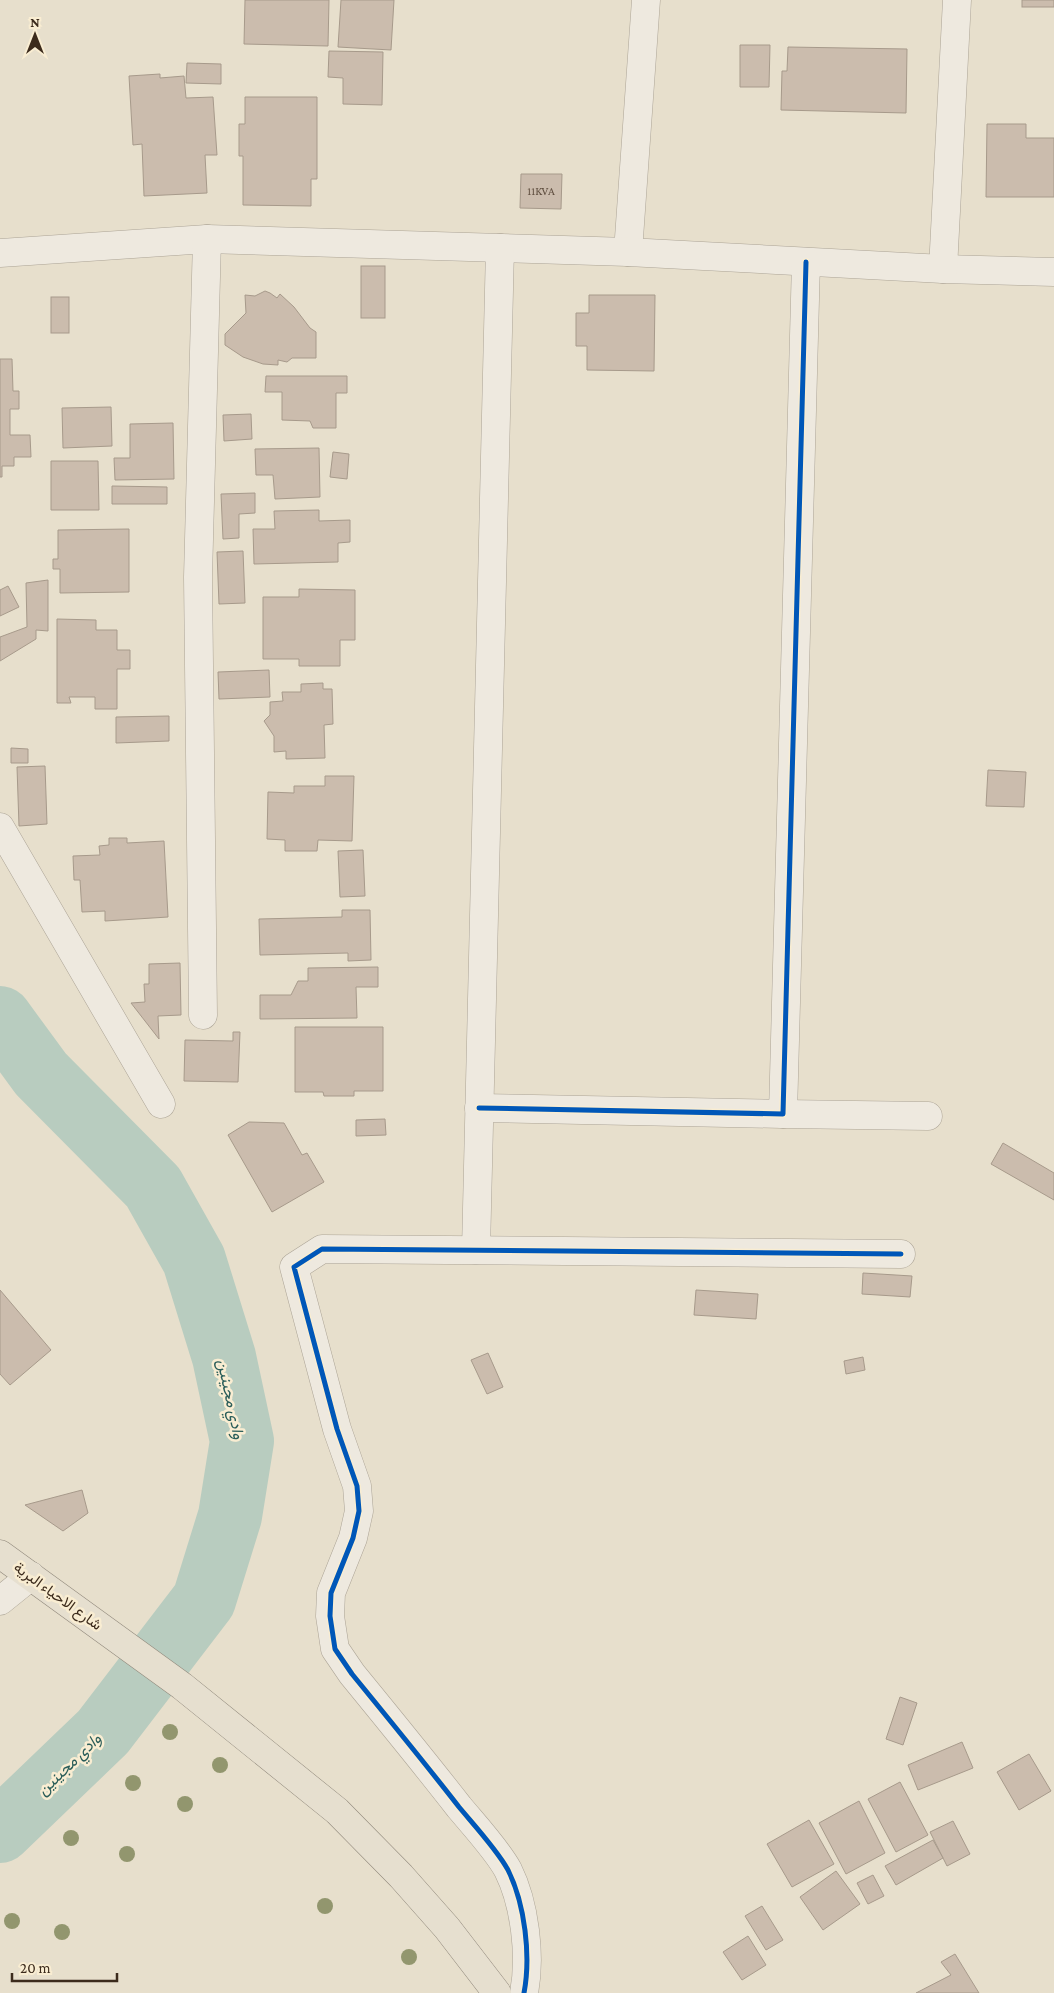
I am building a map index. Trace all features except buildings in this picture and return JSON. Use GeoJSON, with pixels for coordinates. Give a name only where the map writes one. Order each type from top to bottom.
{"type":"FeatureCollection","features":[{"type":"Feature","properties":{"kind":"main road","name":"شارع الاحياء البرية"},"geometry":{"type":"LineString","coordinates":[[0,1554],[182,1686],[337,1811],[401,1876],[447,1928],[496,1993]]}},
{"type":"Feature","properties":{"kind":"street"},"geometry":{"type":"LineString","coordinates":[[628,252],[646,0]]}},
{"type":"Feature","properties":{"kind":"street"},"geometry":{"type":"LineString","coordinates":[[943,269],[957,0]]}},
{"type":"Feature","properties":{"kind":"street"},"geometry":{"type":"LineString","coordinates":[[0,254],[207,239],[628,252],[943,269],[1054,272]]}},
{"type":"Feature","properties":{"kind":"street"},"geometry":{"type":"LineString","coordinates":[[203,1015],[198,577],[207,239]]}},
{"type":"Feature","properties":{"kind":"street"},"geometry":{"type":"LineString","coordinates":[[476,1250],[500,248]]}},
{"type":"Feature","properties":{"kind":"street"},"geometry":{"type":"LineString","coordinates":[[784,1114],[806,262]]}},
{"type":"Feature","properties":{"kind":"street"},"geometry":{"type":"LineString","coordinates":[[0,828],[161,1104]]}},
{"type":"Feature","properties":{"kind":"street"},"geometry":{"type":"LineString","coordinates":[[479,1108],[928,1116]]}},
{"type":"Feature","properties":{"kind":"street"},"geometry":{"type":"LineString","coordinates":[[524,1993],[528,1972],[525,1936],[519,1901],[508,1870],[352,1674],[335,1649],[330,1616],[331,1593],[353,1538],[359,1511],[357,1486],[337,1429],[294,1267],[322,1249],[901,1254]]}},
{"type":"Feature","properties":{"kind":"street"},"geometry":{"type":"LineString","coordinates":[[0,1600],[31,1576]]}},
{"type":"Feature","properties":{"kind":"waterway","name":"وادي مجينين"},"geometry":{"type":"LineString","coordinates":[[0,1018],[41,1074],[153,1187],[194,1260],[224,1357],[242,1441],[230,1516],[204,1600],[103,1732],[0,1831]]}},
{"type":"Feature","properties":{"kind":"cycle path"},"geometry":{"type":"LineString","coordinates":[[479,1108],[783,1114],[806,262]]}},
{"type":"Feature","properties":{"kind":"cycle path"},"geometry":{"type":"LineString","coordinates":[[524,1993],[527,1963],[525,1930],[519,1898],[508,1870],[492,1846],[352,1674],[335,1649],[330,1616],[331,1593],[353,1538],[359,1511],[357,1486],[337,1429],[294,1267],[322,1249],[901,1254]]}}]}
